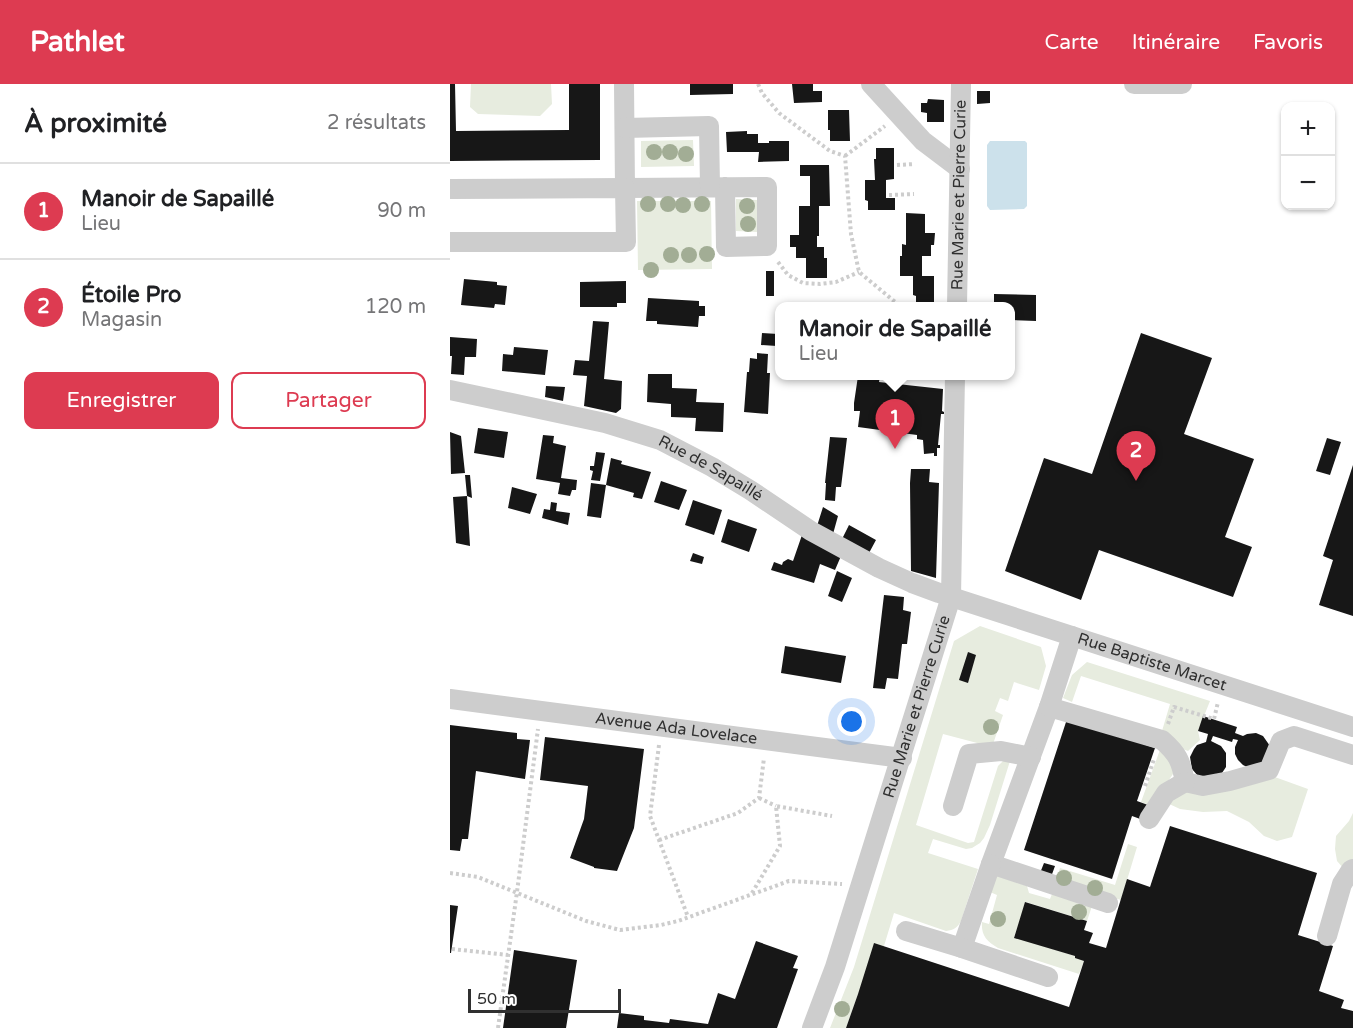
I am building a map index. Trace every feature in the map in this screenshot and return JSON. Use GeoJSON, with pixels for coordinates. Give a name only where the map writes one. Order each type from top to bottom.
{"type":"FeatureCollection","features":[{"type":"Feature","properties":{"kind":"street"},"geometry":{"type":"LineString","coordinates":[[450,243],[626,243],[624,84]]}},
{"type":"Feature","properties":{"kind":"street"},"geometry":{"type":"LineString","coordinates":[[871,84],[923,141],[960,169]]}},
{"type":"Feature","properties":{"kind":"street","name":"Rue Marie et Pierre Curie"},"geometry":{"type":"LineString","coordinates":[[957,302],[961,84]]}},
{"type":"Feature","properties":{"kind":"street"},"geometry":{"type":"LineString","coordinates":[[1134,84],[1182,84]]}},
{"type":"Feature","properties":{"kind":"street"},"geometry":{"type":"LineString","coordinates":[[450,189],[718,187],[767,187],[767,246],[726,247],[718,187],[709,126],[625,128]]}},
{"type":"Feature","properties":{"kind":"street","name":"Rue Marie et Pierre Curie"},"geometry":{"type":"LineString","coordinates":[[812,1028],[835,967],[951,597],[956,380]]}},
{"type":"Feature","properties":{"kind":"street","name":"Rue de Sapaillé"},"geometry":{"type":"LineString","coordinates":[[450,390],[605,423],[660,440],[712,467],[811,531],[879,568],[912,584],[951,597]]}},
{"type":"Feature","properties":{"kind":"street","name":"Rue Baptiste Marcet"},"geometry":{"type":"LineString","coordinates":[[951,597],[1353,727]]}},
{"type":"Feature","properties":{"kind":"street"},"geometry":{"type":"LineString","coordinates":[[962,948],[1049,707],[1072,636]]}},
{"type":"Feature","properties":{"kind":"street","name":"Avenue Ada Lovelace"},"geometry":{"type":"LineString","coordinates":[[450,699],[902,758]]}},
{"type":"Feature","properties":{"kind":"street"},"geometry":{"type":"LineString","coordinates":[[1049,707],[1162,740],[1174,751],[1182,766],[1185,782]]}},
{"type":"Feature","properties":{"kind":"street"},"geometry":{"type":"LineString","coordinates":[[1149,819],[1166,794],[1185,782],[1203,786],[1269,770],[1281,741],[1294,736],[1353,755]]}},
{"type":"Feature","properties":{"kind":"street"},"geometry":{"type":"LineString","coordinates":[[953,806],[969,754],[1001,751],[1030,757]]}},
{"type":"Feature","properties":{"kind":"street"},"geometry":{"type":"LineString","coordinates":[[991,864],[1108,903]]}},
{"type":"Feature","properties":{"kind":"street"},"geometry":{"type":"LineString","coordinates":[[1327,936],[1342,884],[1353,869]]}},
{"type":"Feature","properties":{"kind":"street"},"geometry":{"type":"LineString","coordinates":[[906,931],[1048,977]]}},
{"type":"Feature","properties":{"kind":"path"},"geometry":{"type":"LineString","coordinates":[[758,84],[762,93],[779,113],[830,151],[845,156]]}},
{"type":"Feature","properties":{"kind":"path"},"geometry":{"type":"LineString","coordinates":[[845,156],[900,116]]}},
{"type":"Feature","properties":{"kind":"path"},"geometry":{"type":"LineString","coordinates":[[845,156],[851,234],[859,272],[895,302]]}},
{"type":"Feature","properties":{"kind":"path"},"geometry":{"type":"LineString","coordinates":[[897,165],[915,164]]}},
{"type":"Feature","properties":{"kind":"path"},"geometry":{"type":"LineString","coordinates":[[889,195],[914,194]]}},
{"type":"Feature","properties":{"kind":"path"},"geometry":{"type":"LineString","coordinates":[[767,246],[788,275],[803,283],[836,282],[859,272]]}},
{"type":"Feature","properties":{"kind":"path"},"geometry":{"type":"LineString","coordinates":[[1166,733],[1174,707],[1214,718],[1218,704]]}},
{"type":"Feature","properties":{"kind":"path"},"geometry":{"type":"LineString","coordinates":[[498,1028],[538,729]]}},
{"type":"Feature","properties":{"kind":"path"},"geometry":{"type":"LineString","coordinates":[[659,840],[738,813],[759,798],[766,740]]}},
{"type":"Feature","properties":{"kind":"path"},"geometry":{"type":"LineString","coordinates":[[659,744],[650,816],[688,917]]}},
{"type":"Feature","properties":{"kind":"path"},"geometry":{"type":"LineString","coordinates":[[1144,789],[1155,757]]}},
{"type":"Feature","properties":{"kind":"path"},"geometry":{"type":"LineString","coordinates":[[759,798],[776,807],[832,816]]}},
{"type":"Feature","properties":{"kind":"path"},"geometry":{"type":"LineString","coordinates":[[752,894],[780,846],[776,807]]}},
{"type":"Feature","properties":{"kind":"path"},"geometry":{"type":"LineString","coordinates":[[450,873],[478,877],[586,921],[620,930],[661,925],[789,881],[849,884]]}},
{"type":"Feature","properties":{"kind":"path"},"geometry":{"type":"LineString","coordinates":[[452,949],[508,955]]}},
{"type":"Feature","properties":{"kind":"shaded area"},"geometry":{"type":"Polygon","coordinates":[[[471,84],[551,84],[552,104],[540,116],[478,114],[470,107],[471,84]]]}},
{"type":"Feature","properties":{"kind":"shaded area"},"geometry":{"type":"Polygon","coordinates":[[[693,140],[694,166],[641,167],[641,141],[693,140]]]}},
{"type":"Feature","properties":{"kind":"shaded area"},"geometry":{"type":"Polygon","coordinates":[[[736,199],[757,200],[757,232],[736,231],[736,199]]]}},
{"type":"Feature","properties":{"kind":"shaded area"},"geometry":{"type":"Polygon","coordinates":[[[637,201],[711,201],[712,269],[638,270],[637,201]]]}},
{"type":"Feature","properties":{"kind":"shaded area"},"geometry":{"type":"Polygon","coordinates":[[[980,626],[1041,647],[1046,666],[1039,690],[1014,682],[1008,701],[1000,698],[995,711],[1003,715],[993,744],[981,744],[943,734],[916,825],[968,843],[974,842],[998,766],[1003,761],[1010,761],[990,825],[980,843],[966,849],[933,839],[928,853],[978,869],[961,921],[955,928],[946,931],[894,913],[884,946],[858,994],[846,1028],[830,1028],[854,967],[954,641],[980,626]]]}},
{"type":"Feature","properties":{"kind":"shaded area"},"geometry":{"type":"Polygon","coordinates":[[[1087,662],[1210,701],[1198,731],[1200,740],[1188,751],[1180,748],[1162,731],[1170,704],[1081,676],[1072,702],[1063,698],[1072,675],[1087,662]]]}},
{"type":"Feature","properties":{"kind":"shaded area"},"geometry":{"type":"Polygon","coordinates":[[[1161,747],[1176,764],[1173,774],[1151,806],[1141,802],[1161,747]]]}},
{"type":"Feature","properties":{"kind":"shaded area"},"geometry":{"type":"Polygon","coordinates":[[[1272,776],[1308,789],[1292,837],[1277,841],[1264,836],[1249,822],[1227,811],[1203,812],[1180,809],[1165,802],[1182,791],[1272,776]]]}},
{"type":"Feature","properties":{"kind":"shaded area"},"geometry":{"type":"Polygon","coordinates":[[[1353,813],[1353,862],[1344,869],[1337,861],[1336,836],[1353,813]]]}},
{"type":"Feature","properties":{"kind":"shaded area"},"geometry":{"type":"Polygon","coordinates":[[[1128,844],[1137,847],[1121,900],[1056,880],[1060,868],[1115,885],[1128,844]]]}},
{"type":"Feature","properties":{"kind":"shaded area"},"geometry":{"type":"Polygon","coordinates":[[[995,875],[1027,886],[1029,893],[1050,899],[1052,894],[1092,906],[1087,921],[1026,902],[1014,937],[1075,956],[1084,961],[1079,974],[998,948],[987,940],[982,931],[982,922],[989,924],[997,895],[990,892],[995,875]]]}},
{"type":"Feature","properties":{"kind":"water"},"geometry":{"type":"Polygon","coordinates":[[[990,141],[1025,141],[1027,143],[1027,206],[1024,209],[990,210],[987,206],[987,145],[990,141]]]}},
{"type":"Feature","properties":{"kind":"building"},"geometry":{"type":"Polygon","coordinates":[[[450,84],[455,84],[456,131],[569,130],[569,84],[600,84],[600,160],[450,161],[450,84]]]}},
{"type":"Feature","properties":{"kind":"building"},"geometry":{"type":"Polygon","coordinates":[[[690,84],[733,84],[733,94],[690,95],[690,84]]]}},
{"type":"Feature","properties":{"kind":"building"},"geometry":{"type":"Polygon","coordinates":[[[792,84],[813,84],[813,91],[822,91],[822,102],[794,103],[792,84]]]}},
{"type":"Feature","properties":{"kind":"building"},"geometry":{"type":"Polygon","coordinates":[[[977,91],[990,91],[990,103],[977,104],[977,91]]]}},
{"type":"Feature","properties":{"kind":"building"},"geometry":{"type":"Polygon","coordinates":[[[928,99],[944,100],[944,122],[927,122],[927,113],[921,112],[921,103],[927,103],[928,99]]]}},
{"type":"Feature","properties":{"kind":"building"},"geometry":{"type":"Polygon","coordinates":[[[828,110],[849,110],[850,141],[830,141],[828,110]]]}},
{"type":"Feature","properties":{"kind":"building"},"geometry":{"type":"Polygon","coordinates":[[[747,131],[747,134],[758,134],[758,143],[789,141],[789,161],[758,162],[759,152],[727,152],[726,132],[747,131]]]}},
{"type":"Feature","properties":{"kind":"building"},"geometry":{"type":"Polygon","coordinates":[[[876,148],[894,148],[894,179],[886,180],[886,198],[895,198],[895,210],[868,210],[868,201],[865,200],[865,180],[875,180],[876,148]]]}},
{"type":"Feature","properties":{"kind":"building"},"geometry":{"type":"Polygon","coordinates":[[[800,165],[829,165],[830,206],[819,206],[819,236],[817,236],[817,247],[824,247],[824,258],[827,258],[827,278],[806,278],[806,258],[796,258],[796,247],[790,247],[790,235],[799,235],[799,206],[810,206],[810,176],[800,176],[800,165]]]}},
{"type":"Feature","properties":{"kind":"building"},"geometry":{"type":"Polygon","coordinates":[[[906,213],[925,214],[925,233],[935,233],[934,245],[931,245],[931,256],[922,256],[922,276],[934,276],[934,302],[916,302],[916,296],[913,295],[913,276],[900,276],[902,244],[906,245],[906,213]]]}},
{"type":"Feature","properties":{"kind":"building"},"geometry":{"type":"Polygon","coordinates":[[[766,271],[774,271],[774,296],[766,296],[766,271]]]}},
{"type":"Feature","properties":{"kind":"building"},"geometry":{"type":"Polygon","coordinates":[[[464,279],[497,282],[497,285],[507,286],[505,305],[495,304],[494,308],[461,305],[464,279]]]}},
{"type":"Feature","properties":{"kind":"building"},"geometry":{"type":"Polygon","coordinates":[[[626,281],[626,303],[617,303],[617,307],[580,307],[580,282],[626,281]]]}},
{"type":"Feature","properties":{"kind":"building"},"geometry":{"type":"Polygon","coordinates":[[[994,294],[1036,295],[1036,321],[1015,320],[1015,302],[994,302],[994,294]]]}},
{"type":"Feature","properties":{"kind":"building"},"geometry":{"type":"Polygon","coordinates":[[[648,298],[699,301],[699,306],[705,306],[705,316],[699,316],[698,327],[646,321],[648,298]]]}},
{"type":"Feature","properties":{"kind":"building"},"geometry":{"type":"Polygon","coordinates":[[[593,321],[609,322],[604,379],[622,381],[621,409],[616,413],[584,406],[587,376],[573,375],[575,360],[589,361],[593,321]]]}},
{"type":"Feature","properties":{"kind":"building"},"geometry":{"type":"Polygon","coordinates":[[[762,333],[775,334],[775,346],[761,345],[762,333]]]}},
{"type":"Feature","properties":{"kind":"building"},"geometry":{"type":"Polygon","coordinates":[[[1141,333],[1212,358],[1184,434],[1254,459],[1225,537],[1252,547],[1233,597],[1099,550],[1081,600],[1005,571],[1044,458],[1092,474],[1141,333]]]}},
{"type":"Feature","properties":{"kind":"building"},"geometry":{"type":"Polygon","coordinates":[[[450,337],[477,339],[476,357],[465,357],[464,375],[451,374],[450,337]]]}},
{"type":"Feature","properties":{"kind":"building"},"geometry":{"type":"Polygon","coordinates":[[[514,347],[548,350],[545,375],[502,371],[503,354],[513,355],[514,347]]]}},
{"type":"Feature","properties":{"kind":"building"},"geometry":{"type":"Polygon","coordinates":[[[757,353],[768,354],[767,373],[770,373],[768,414],[744,412],[750,358],[757,359],[757,353]]]}},
{"type":"Feature","properties":{"kind":"building"},"geometry":{"type":"Polygon","coordinates":[[[648,374],[672,374],[672,388],[697,389],[696,402],[724,403],[723,432],[695,431],[696,418],[671,417],[671,404],[647,402],[648,374]]]}},
{"type":"Feature","properties":{"kind":"building"},"geometry":{"type":"Polygon","coordinates":[[[857,380],[879,380],[879,382],[943,389],[942,411],[944,414],[941,414],[938,445],[940,448],[937,448],[937,456],[934,456],[934,453],[924,454],[923,440],[917,439],[917,435],[858,427],[860,411],[854,411],[857,380]]]}},
{"type":"Feature","properties":{"kind":"building"},"geometry":{"type":"Polygon","coordinates":[[[546,386],[565,387],[563,401],[545,397],[546,386]]]}},
{"type":"Feature","properties":{"kind":"building"},"geometry":{"type":"Polygon","coordinates":[[[478,428],[508,432],[504,458],[474,453],[478,428]]]}},
{"type":"Feature","properties":{"kind":"building"},"geometry":{"type":"Polygon","coordinates":[[[450,432],[461,436],[465,473],[451,474],[450,432]]]}},
{"type":"Feature","properties":{"kind":"building"},"geometry":{"type":"Polygon","coordinates":[[[543,435],[554,436],[553,443],[566,446],[561,478],[577,480],[576,490],[572,490],[570,496],[558,494],[560,483],[536,479],[543,435]]]}},
{"type":"Feature","properties":{"kind":"building"},"geometry":{"type":"Polygon","coordinates":[[[830,437],[847,438],[841,487],[836,487],[835,501],[825,500],[830,437]]]}},
{"type":"Feature","properties":{"kind":"building"},"geometry":{"type":"Polygon","coordinates":[[[1327,438],[1341,442],[1330,475],[1316,471],[1327,438]]]}},
{"type":"Feature","properties":{"kind":"building"},"geometry":{"type":"Polygon","coordinates":[[[596,452],[605,453],[600,481],[591,480],[593,471],[590,470],[590,466],[594,466],[596,452]]]}},
{"type":"Feature","properties":{"kind":"building"},"geometry":{"type":"Polygon","coordinates":[[[611,458],[622,461],[621,464],[651,472],[642,499],[633,497],[634,493],[606,485],[611,458]]]}},
{"type":"Feature","properties":{"kind":"building"},"geometry":{"type":"Polygon","coordinates":[[[1353,465],[1353,616],[1319,605],[1333,560],[1323,556],[1353,465]]]}},
{"type":"Feature","properties":{"kind":"building"},"geometry":{"type":"Polygon","coordinates":[[[911,469],[930,469],[929,482],[939,483],[936,578],[911,571],[911,469]]]}},
{"type":"Feature","properties":{"kind":"building"},"geometry":{"type":"Polygon","coordinates":[[[465,475],[470,475],[472,498],[467,496],[465,475]]]}},
{"type":"Feature","properties":{"kind":"building"},"geometry":{"type":"Polygon","coordinates":[[[661,481],[687,490],[679,510],[654,502],[661,481]]]}},
{"type":"Feature","properties":{"kind":"building"},"geometry":{"type":"Polygon","coordinates":[[[591,483],[606,485],[601,518],[587,516],[591,483]]]}},
{"type":"Feature","properties":{"kind":"building"},"geometry":{"type":"Polygon","coordinates":[[[512,487],[537,494],[530,514],[508,508],[512,487]]]}},
{"type":"Feature","properties":{"kind":"building"},"geometry":{"type":"Polygon","coordinates":[[[467,496],[470,546],[456,543],[453,497],[467,496]]]}},
{"type":"Feature","properties":{"kind":"building"},"geometry":{"type":"Polygon","coordinates":[[[693,500],[722,510],[714,535],[685,525],[693,500]]]}},
{"type":"Feature","properties":{"kind":"building"},"geometry":{"type":"Polygon","coordinates":[[[551,502],[557,503],[556,511],[570,513],[568,525],[542,518],[544,509],[550,510],[551,502]]]}},
{"type":"Feature","properties":{"kind":"building"},"geometry":{"type":"Polygon","coordinates":[[[823,507],[838,516],[833,534],[817,526],[823,507]]]}},
{"type":"Feature","properties":{"kind":"building"},"geometry":{"type":"Polygon","coordinates":[[[728,519],[757,529],[749,552],[721,542],[728,519]]]}},
{"type":"Feature","properties":{"kind":"building"},"geometry":{"type":"Polygon","coordinates":[[[849,525],[876,540],[869,553],[842,539],[849,525]]]}},
{"type":"Feature","properties":{"kind":"building"},"geometry":{"type":"Polygon","coordinates":[[[802,535],[841,556],[835,570],[820,564],[814,583],[771,570],[774,562],[782,565],[788,559],[793,561],[802,535]]]}},
{"type":"Feature","properties":{"kind":"building"},"geometry":{"type":"Polygon","coordinates":[[[693,553],[704,557],[702,564],[690,561],[693,553]]]}},
{"type":"Feature","properties":{"kind":"building"},"geometry":{"type":"Polygon","coordinates":[[[837,571],[852,578],[842,602],[828,596],[837,571]]]}},
{"type":"Feature","properties":{"kind":"building"},"geometry":{"type":"Polygon","coordinates":[[[884,595],[904,597],[903,610],[911,612],[907,644],[902,644],[898,679],[887,678],[885,689],[873,688],[884,595]]]}},
{"type":"Feature","properties":{"kind":"building"},"geometry":{"type":"Polygon","coordinates":[[[785,646],[846,656],[841,683],[781,673],[785,646]]]}},
{"type":"Feature","properties":{"kind":"building"},"geometry":{"type":"Polygon","coordinates":[[[968,652],[976,655],[968,683],[959,680],[968,652]]]}},
{"type":"Feature","properties":{"kind":"building"},"geometry":{"type":"Polygon","coordinates":[[[1203,716],[1237,727],[1235,733],[1243,736],[1256,733],[1263,736],[1270,746],[1265,762],[1247,767],[1243,765],[1235,754],[1238,740],[1233,739],[1232,742],[1213,736],[1211,741],[1221,746],[1226,753],[1226,767],[1222,773],[1212,779],[1198,776],[1192,769],[1190,757],[1197,745],[1206,742],[1208,734],[1198,731],[1203,716]]]}},
{"type":"Feature","properties":{"kind":"building"},"geometry":{"type":"Polygon","coordinates":[[[1067,719],[1155,748],[1137,801],[1148,805],[1143,820],[1132,816],[1112,879],[1024,850],[1067,719]]]}},
{"type":"Feature","properties":{"kind":"building"},"geometry":{"type":"Polygon","coordinates":[[[450,725],[517,733],[517,739],[530,740],[525,779],[476,771],[468,839],[462,839],[460,851],[450,850],[450,725]]]}},
{"type":"Feature","properties":{"kind":"building"},"geometry":{"type":"Polygon","coordinates":[[[545,737],[644,749],[634,828],[617,871],[594,868],[570,858],[584,819],[588,786],[540,780],[545,737]]]}},
{"type":"Feature","properties":{"kind":"building"},"geometry":{"type":"Polygon","coordinates":[[[1170,826],[1317,873],[1298,935],[1333,946],[1319,991],[1344,1000],[1341,1008],[1353,1011],[1353,1028],[846,1028],[874,943],[1069,1007],[1084,961],[1075,956],[1014,938],[1025,902],[1087,921],[1084,930],[1093,933],[1089,943],[1106,948],[1127,879],[1150,887],[1170,826]]]}},
{"type":"Feature","properties":{"kind":"building"},"geometry":{"type":"Polygon","coordinates":[[[1044,863],[1055,866],[1051,877],[1040,873],[1044,863]]]}},
{"type":"Feature","properties":{"kind":"building"},"geometry":{"type":"Polygon","coordinates":[[[450,905],[458,906],[451,953],[450,953],[450,905]]]}},
{"type":"Feature","properties":{"kind":"building"},"geometry":{"type":"Polygon","coordinates":[[[756,941],[798,956],[793,968],[798,969],[777,1028],[617,1028],[619,1013],[644,1016],[644,1020],[669,1023],[670,1019],[708,1024],[718,993],[735,999],[756,941]]]}},
{"type":"Feature","properties":{"kind":"building"},"geometry":{"type":"Polygon","coordinates":[[[514,950],[577,960],[566,1028],[503,1028],[514,950]]]}},
{"type":"Feature","properties":{"kind":"place","name":"Manoir de Sapaillé"},"geometry":{"type":"Point","coordinates":[895,449]}},
{"type":"Feature","properties":{"kind":"place","name":"Étoile Pro"},"geometry":{"type":"Point","coordinates":[1136,481]}}]}
